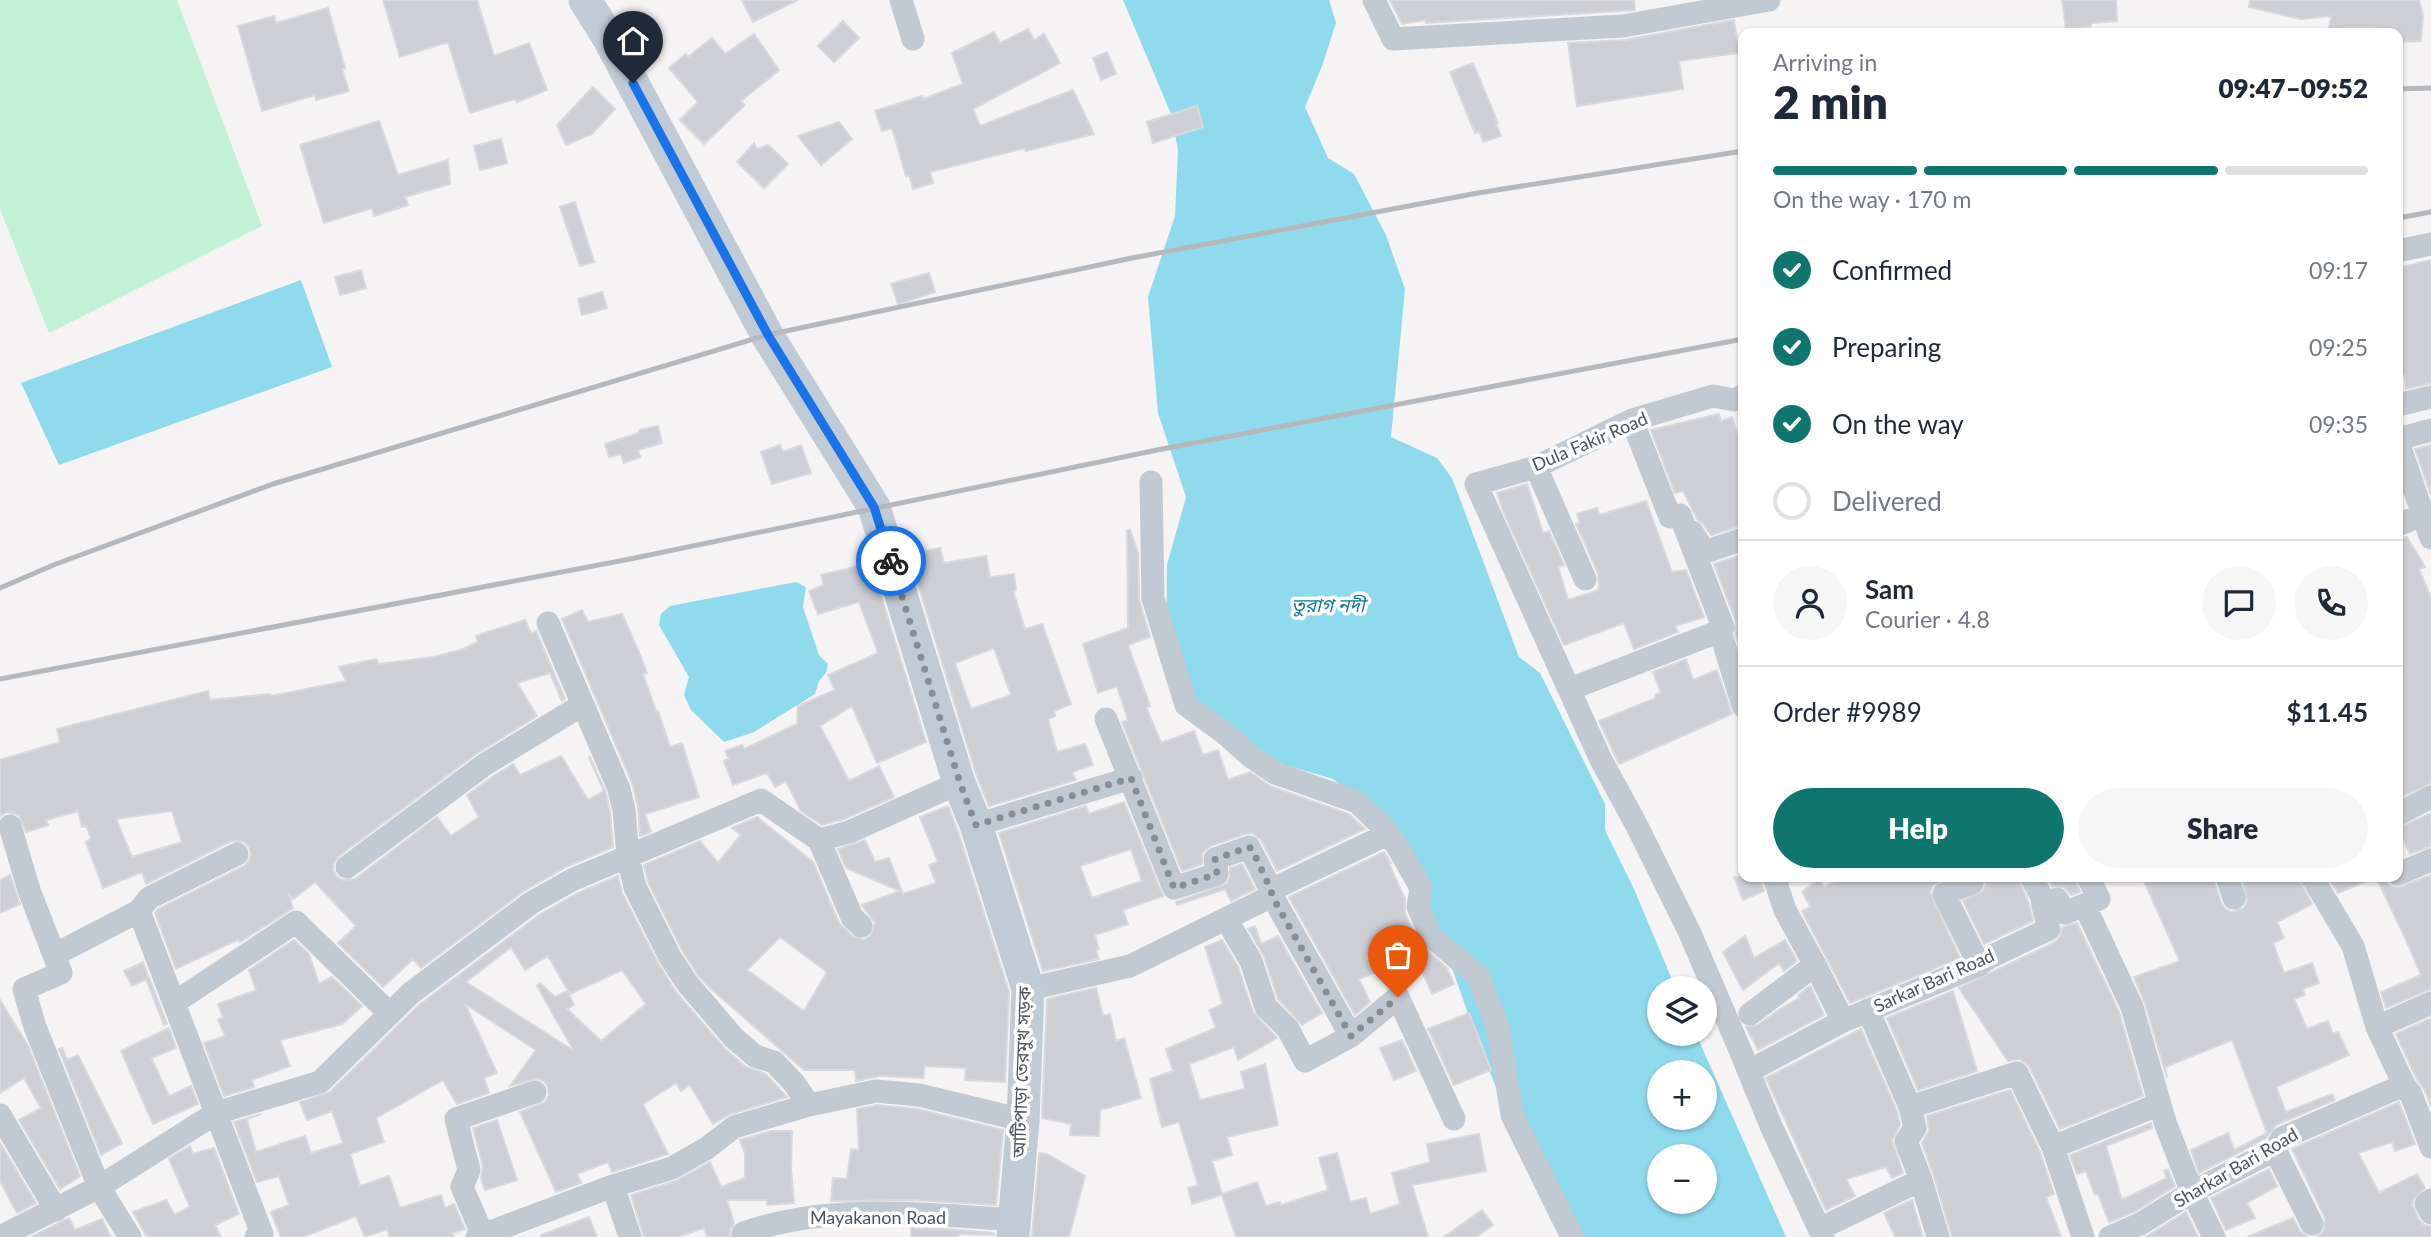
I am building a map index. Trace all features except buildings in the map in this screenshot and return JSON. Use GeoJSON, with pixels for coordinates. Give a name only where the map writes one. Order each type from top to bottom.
{"type":"FeatureCollection","features":[{"type":"Feature","properties":{"kind":"main road","name":"আটিপাড়া তেরমুখ সড়ক"},"geometry":{"type":"LineString","coordinates":[[585,0],[608,37],[768,335],[874,507],[1028,989],[1023,1120],[1014,1228]]}},
{"type":"Feature","properties":{"kind":"street"},"geometry":{"type":"LineString","coordinates":[[901,0],[913,38]]}},
{"type":"Feature","properties":{"kind":"street"},"geometry":{"type":"LineString","coordinates":[[1374,0],[1393,38],[1623,26],[1769,0]]}},
{"type":"Feature","properties":{"kind":"street"},"geometry":{"type":"LineString","coordinates":[[2403,250],[2431,244]]}},
{"type":"Feature","properties":{"kind":"street","name":"Dula Fakir Road"},"geometry":{"type":"LineString","coordinates":[[1570,689],[1476,484],[1536,467],[1632,420],[1713,396],[1734,400],[1738,398]]}},
{"type":"Feature","properties":{"kind":"street"},"geometry":{"type":"LineString","coordinates":[[2403,404],[2431,397]]}},
{"type":"Feature","properties":{"kind":"street"},"geometry":{"type":"LineString","coordinates":[[1632,420],[1670,517],[1680,515]]}},
{"type":"Feature","properties":{"kind":"street"},"geometry":{"type":"LineString","coordinates":[[2403,439],[2431,430]]}},
{"type":"Feature","properties":{"kind":"street"},"geometry":{"type":"LineString","coordinates":[[2403,456],[2431,538]]}},
{"type":"Feature","properties":{"kind":"street"},"geometry":{"type":"LineString","coordinates":[[1536,467],[1585,579]]}},
{"type":"Feature","properties":{"kind":"street"},"geometry":{"type":"LineString","coordinates":[[1151,482],[1153,598],[1186,705],[1275,773],[1357,802],[1399,849],[1421,888],[1418,907],[1431,936],[1479,977],[1498,1028],[1512,1115],[1572,1237]]}},
{"type":"Feature","properties":{"kind":"street"},"geometry":{"type":"LineString","coordinates":[[1680,515],[1705,552],[1738,541]]}},
{"type":"Feature","properties":{"kind":"street"},"geometry":{"type":"LineString","coordinates":[[1680,515],[1723,627],[1720,631],[1570,689],[1601,760],[1689,931],[1771,1126],[1821,1233],[1922,1180]]}},
{"type":"Feature","properties":{"kind":"street"},"geometry":{"type":"LineString","coordinates":[[2403,523],[2422,515]]}},
{"type":"Feature","properties":{"kind":"street"},"geometry":{"type":"LineString","coordinates":[[548,623],[619,789],[635,887],[653,927],[687,982],[734,1038],[755,1056],[774,1062],[794,1083],[809,1105]]}},
{"type":"Feature","properties":{"kind":"street"},"geometry":{"type":"LineString","coordinates":[[1720,631],[1738,690]]}},
{"type":"Feature","properties":{"kind":"street"},"geometry":{"type":"LineString","coordinates":[[347,867],[484,765],[583,705]]}},
{"type":"Feature","properties":{"kind":"street"},"geometry":{"type":"LineString","coordinates":[[1106,719],[1174,888],[1217,874],[1215,859],[1249,847],[1351,1036]]}},
{"type":"Feature","properties":{"kind":"street"},"geometry":{"type":"LineString","coordinates":[[976,825],[1131,778]]}},
{"type":"Feature","properties":{"kind":"street"},"geometry":{"type":"LineString","coordinates":[[819,840],[849,832],[960,783]]}},
{"type":"Feature","properties":{"kind":"street"},"geometry":{"type":"LineString","coordinates":[[2403,811],[2431,797]]}},
{"type":"Feature","properties":{"kind":"street"},"geometry":{"type":"LineString","coordinates":[[1,1237],[99,1187],[216,1113],[320,1082],[411,993],[531,903],[572,880],[761,800],[819,840],[852,917],[861,926]]}},
{"type":"Feature","properties":{"kind":"street"},"geometry":{"type":"LineString","coordinates":[[10,826],[29,890],[61,973],[24,989],[36,1027],[99,1187],[130,1237]]}},
{"type":"Feature","properties":{"kind":"street"},"geometry":{"type":"LineString","coordinates":[[1028,989],[1129,966],[1226,919],[1388,834]]}},
{"type":"Feature","properties":{"kind":"street"},"geometry":{"type":"LineString","coordinates":[[54,955],[139,911],[149,898],[237,854]]}},
{"type":"Feature","properties":{"kind":"street"},"geometry":{"type":"LineString","coordinates":[[2403,872],[2431,860]]}},
{"type":"Feature","properties":{"kind":"street"},"geometry":{"type":"LineString","coordinates":[[1776,882],[1785,910],[1843,1021]]}},
{"type":"Feature","properties":{"kind":"street"},"geometry":{"type":"LineString","coordinates":[[1971,882],[1944,894],[1979,965]]}},
{"type":"Feature","properties":{"kind":"street"},"geometry":{"type":"LineString","coordinates":[[2034,882],[2042,897],[2043,906],[2057,899],[2065,913],[2099,899],[2090,882]]}},
{"type":"Feature","properties":{"kind":"street"},"geometry":{"type":"LineString","coordinates":[[2315,882],[2353,946],[2377,1027],[2404,1086],[2411,1094],[2431,1147]]}},
{"type":"Feature","properties":{"kind":"street","name":"Sarkar Bari Road"},"geometry":{"type":"LineString","coordinates":[[1749,1071],[1843,1021],[1979,965],[1988,958],[2049,929],[2043,906]]}},
{"type":"Feature","properties":{"kind":"street"},"geometry":{"type":"LineString","coordinates":[[2085,906],[2132,1007],[2165,1122],[2192,1192],[2214,1237]]}},
{"type":"Feature","properties":{"kind":"street"},"geometry":{"type":"LineString","coordinates":[[139,911],[262,1234],[256,1237]]}},
{"type":"Feature","properties":{"kind":"street"},"geometry":{"type":"LineString","coordinates":[[1226,919],[1251,961],[1266,1007],[1288,1029],[1305,1061],[1351,1036],[1398,997],[1454,1119]]}},
{"type":"Feature","properties":{"kind":"street"},"geometry":{"type":"LineString","coordinates":[[174,1003],[296,922],[390,1014]]}},
{"type":"Feature","properties":{"kind":"street"},"geometry":{"type":"LineString","coordinates":[[1750,1014],[1815,965]]}},
{"type":"Feature","properties":{"kind":"street"},"geometry":{"type":"LineString","coordinates":[[2377,1027],[2431,1003]]}},
{"type":"Feature","properties":{"kind":"street"},"geometry":{"type":"LineString","coordinates":[[1868,1010],[1910,1107],[1915,1128],[1906,1141],[1922,1180],[1938,1237]]}},
{"type":"Feature","properties":{"kind":"street"},"geometry":{"type":"LineString","coordinates":[[1910,1107],[2017,1073],[2053,1147],[2083,1237]]}},
{"type":"Feature","properties":{"kind":"street","name":"Sharkar Bari Road"},"geometry":{"type":"LineString","coordinates":[[2110,1237],[2140,1224],[2192,1192],[2275,1150],[2282,1138],[2404,1086]]}},
{"type":"Feature","properties":{"kind":"street"},"geometry":{"type":"LineString","coordinates":[[535,1092],[456,1119],[469,1170],[462,1187],[479,1235],[613,1186],[672,1168],[707,1148],[734,1127],[809,1105],[876,1091],[919,1095],[1023,1120]]}},
{"type":"Feature","properties":{"kind":"street"},"geometry":{"type":"LineString","coordinates":[[2053,1147],[2160,1104]]}},
{"type":"Feature","properties":{"kind":"street"},"geometry":{"type":"LineString","coordinates":[[0,1115],[56,1210]]}},
{"type":"Feature","properties":{"kind":"street"},"geometry":{"type":"LineString","coordinates":[[2275,1150],[2312,1224]]}},
{"type":"Feature","properties":{"kind":"street"},"geometry":{"type":"LineString","coordinates":[[613,1186],[630,1237]]}},
{"type":"Feature","properties":{"kind":"street"},"geometry":{"type":"LineString","coordinates":[[2431,1200],[2426,1204],[2431,1213]]}},
{"type":"Feature","properties":{"kind":"street","name":"Mayakanon Road"},"geometry":{"type":"LineString","coordinates":[[743,1233],[769,1224],[817,1216],[894,1214],[1014,1228]]}},
{"type":"Feature","properties":{"kind":"green space"},"geometry":{"type":"Polygon","coordinates":[[[0,0],[177,0],[262,226],[49,333],[0,209],[0,0]]]}},
{"type":"Feature","properties":{"kind":"water","name":"তুরাগ নদী"},"geometry":{"type":"Polygon","coordinates":[[[1123,0],[1329,0],[1336,23],[1305,107],[1328,158],[1354,174],[1386,235],[1405,289],[1391,437],[1437,458],[1452,478],[1519,657],[1540,673],[1605,804],[1605,830],[1634,889],[1671,976],[1647,976],[1647,1046],[1701,1046],[1708,1060],[1647,1060],[1647,1130],[1717,1130],[1717,1081],[1786,1237],[1565,1237],[1533,1178],[1479,1045],[1436,922],[1372,809],[1333,779],[1285,765],[1199,719],[1166,671],[1167,565],[1186,497],[1158,413],[1148,297],[1175,216],[1178,150],[1171,114],[1123,0]]]}},
{"type":"Feature","properties":{"kind":"water"},"geometry":{"type":"Polygon","coordinates":[[[301,280],[332,367],[59,465],[21,383],[301,280]]]}},
{"type":"Feature","properties":{"kind":"water"},"geometry":{"type":"Polygon","coordinates":[[[796,582],[806,587],[803,607],[819,655],[828,664],[826,673],[819,681],[815,694],[754,732],[724,742],[691,710],[684,695],[689,677],[659,625],[661,614],[670,606],[796,582]]]}},
{"type":"Feature","properties":{"kind":"railway"},"geometry":{"type":"LineString","coordinates":[[2403,89],[2431,88]]}},
{"type":"Feature","properties":{"kind":"railway"},"geometry":{"type":"LineString","coordinates":[[0,588],[56,564],[273,484],[767,335],[1132,258],[1478,193],[1738,152]]}},
{"type":"Feature","properties":{"kind":"railway"},"geometry":{"type":"LineString","coordinates":[[2403,217],[2431,212]]}},
{"type":"Feature","properties":{"kind":"railway"},"geometry":{"type":"LineString","coordinates":[[0,679],[630,559],[1162,449],[1738,340]]}},
{"type":"Feature","properties":{"kind":"way so far"},"geometry":{"type":"LineString","coordinates":[[891,561],[960,783],[976,825],[1131,778],[1174,888],[1217,874],[1215,859],[1249,847],[1252,849],[1272,896],[1351,1036],[1398,997]]}},
{"type":"Feature","properties":{"kind":"route"},"geometry":{"type":"LineString","coordinates":[[633,83],[768,335],[874,507],[891,561]]}}]}
